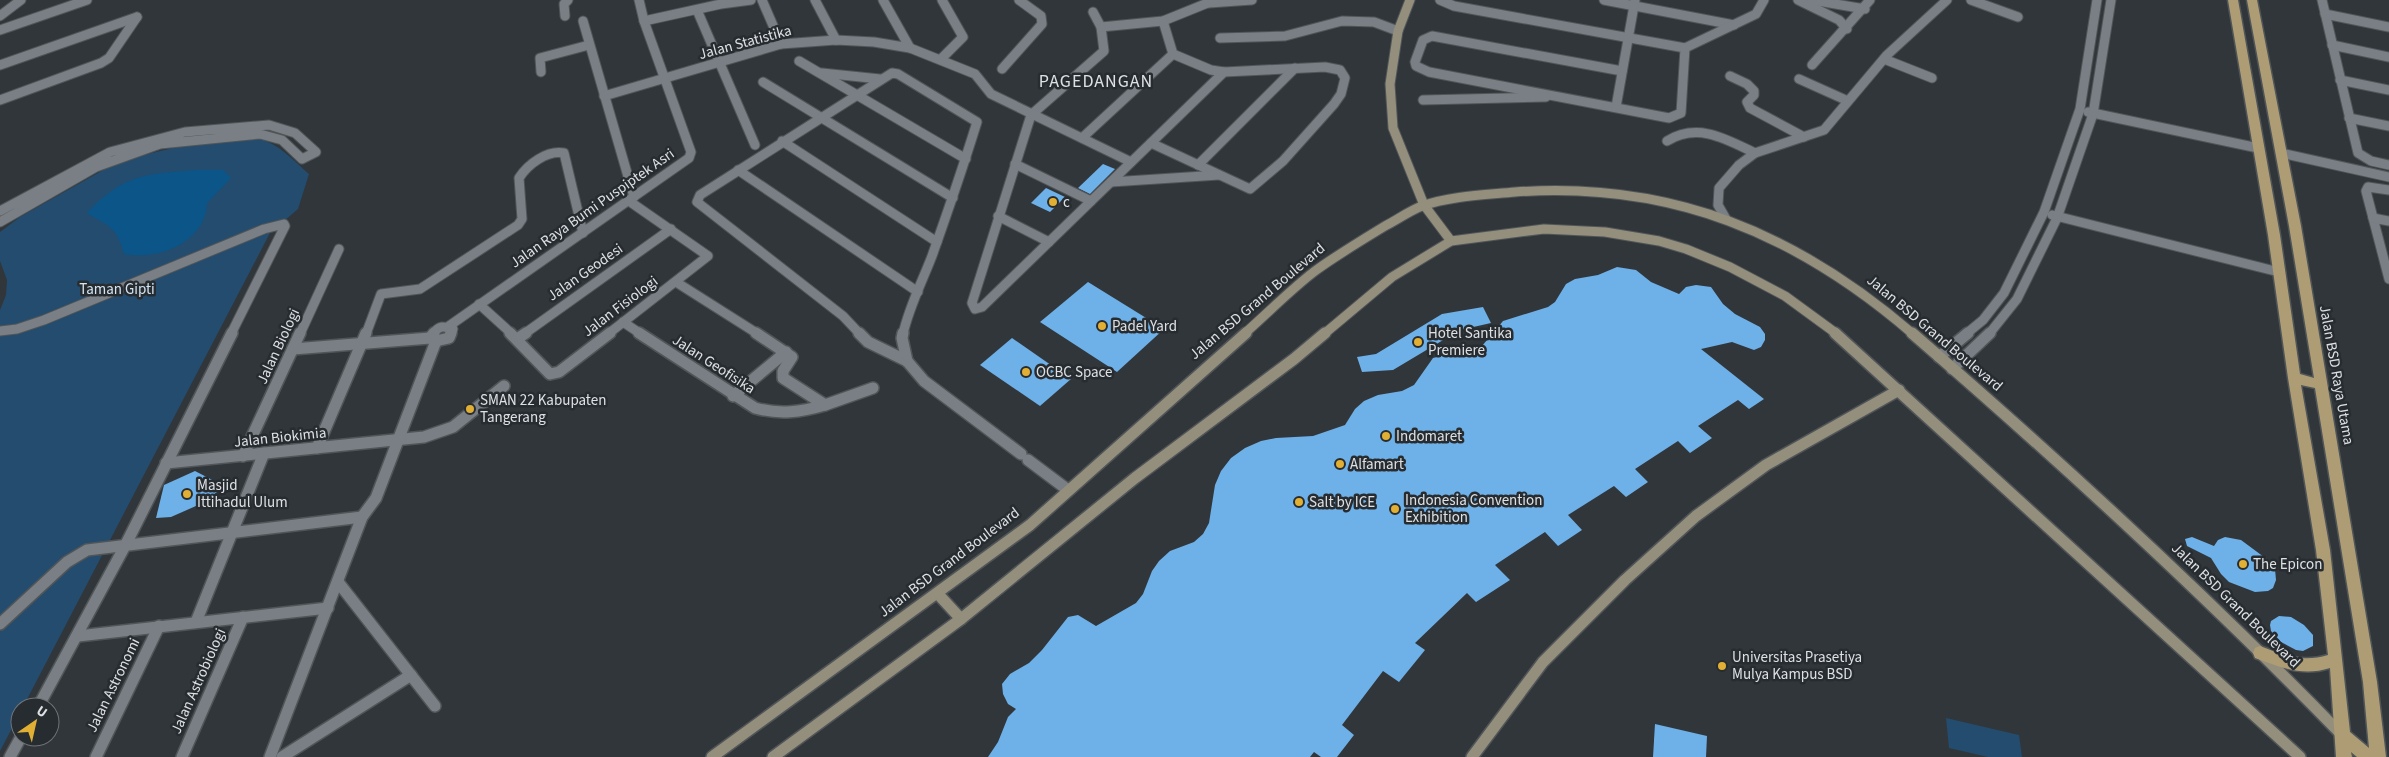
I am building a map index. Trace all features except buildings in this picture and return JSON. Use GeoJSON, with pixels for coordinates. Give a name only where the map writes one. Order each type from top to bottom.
{"type":"FeatureCollection","features":[{"type":"Feature","properties":{"kind":"main road"},"geometry":{"type":"LineString","coordinates":[[1410,0],[1398,31],[1390,84],[1393,128],[1424,205],[1451,241]]}},
{"type":"Feature","properties":{"kind":"main road"},"geometry":{"type":"LineString","coordinates":[[2233,0],[2323,550],[2334,660],[2341,703],[2344,757]]}},
{"type":"Feature","properties":{"kind":"main road","name":"Jalan BSD Raya Utama"},"geometry":{"type":"LineString","coordinates":[[2252,0],[2296,226],[2320,384],[2370,682],[2378,757]]}},
{"type":"Feature","properties":{"kind":"main road","name":"Jalan BSD Grand Boulevard"},"geometry":{"type":"LineString","coordinates":[[712,757],[938,594],[1030,525],[1314,272],[1363,238],[1424,205],[1467,197],[1531,190],[1604,191],[1674,203],[1726,219],[1777,241],[1827,268],[1880,306],[2121,517],[2290,680],[2342,735],[2369,757]]}},
{"type":"Feature","properties":{"kind":"main road"},"geometry":{"type":"LineString","coordinates":[[773,757],[962,620],[1135,478],[1294,359],[1392,277],[1451,241],[1544,229],[1605,232],[1658,241],[1686,249],[1730,267],[1786,296],[1829,327],[2269,731],[2300,757]]}},
{"type":"Feature","properties":{"kind":"main road"},"geometry":{"type":"LineString","coordinates":[[2294,378],[2320,384]]}},
{"type":"Feature","properties":{"kind":"main road"},"geometry":{"type":"LineString","coordinates":[[1472,757],[1543,662],[1624,580],[1696,516],[1766,465],[1899,390]]}},
{"type":"Feature","properties":{"kind":"main road"},"geometry":{"type":"LineString","coordinates":[[938,594],[962,620]]}},
{"type":"Feature","properties":{"kind":"main road"},"geometry":{"type":"LineString","coordinates":[[2260,653],[2295,665],[2307,667],[2334,660]]}},
{"type":"Feature","properties":{"kind":"street"},"geometry":{"type":"LineString","coordinates":[[0,16],[21,0]]}},
{"type":"Feature","properties":{"kind":"street"},"geometry":{"type":"LineString","coordinates":[[0,30],[87,0]]}},
{"type":"Feature","properties":{"kind":"street"},"geometry":{"type":"LineString","coordinates":[[565,16],[564,4],[568,0]]}},
{"type":"Feature","properties":{"kind":"street","name":"Jalan Raya Bumi Puspiptek Asri"},"geometry":{"type":"LineString","coordinates":[[433,339],[436,329],[449,326],[683,164],[692,152],[644,22],[640,0]]}},
{"type":"Feature","properties":{"kind":"street"},"geometry":{"type":"LineString","coordinates":[[644,22],[721,4],[751,0]]}},
{"type":"Feature","properties":{"kind":"street"},"geometry":{"type":"LineString","coordinates":[[762,0],[781,44]]}},
{"type":"Feature","properties":{"kind":"street"},"geometry":{"type":"LineString","coordinates":[[815,0],[836,40]]}},
{"type":"Feature","properties":{"kind":"street"},"geometry":{"type":"LineString","coordinates":[[883,0],[910,48]]}},
{"type":"Feature","properties":{"kind":"street"},"geometry":{"type":"LineString","coordinates":[[941,59],[963,37],[942,0]]}},
{"type":"Feature","properties":{"kind":"street"},"geometry":{"type":"LineString","coordinates":[[1002,69],[1042,24],[1041,16],[1019,0]]}},
{"type":"Feature","properties":{"kind":"street"},"geometry":{"type":"LineString","coordinates":[[1101,27],[1163,21],[1212,2],[1252,0]]}},
{"type":"Feature","properties":{"kind":"street"},"geometry":{"type":"LineString","coordinates":[[1440,0],[1445,4],[1454,6],[1685,48],[1756,14],[1764,0]]}},
{"type":"Feature","properties":{"kind":"street"},"geometry":{"type":"LineString","coordinates":[[1604,0],[1635,3],[1734,25]]}},
{"type":"Feature","properties":{"kind":"street"},"geometry":{"type":"LineString","coordinates":[[1798,0],[1839,20],[1847,29]]}},
{"type":"Feature","properties":{"kind":"street"},"geometry":{"type":"LineString","coordinates":[[1812,0],[1865,9]]}},
{"type":"Feature","properties":{"kind":"street"},"geometry":{"type":"LineString","coordinates":[[1812,66],[1865,9],[1870,0]]}},
{"type":"Feature","properties":{"kind":"street"},"geometry":{"type":"LineString","coordinates":[[1726,219],[1718,205],[1719,188],[1739,165],[1755,153],[1824,130],[1884,59],[1947,0]]}},
{"type":"Feature","properties":{"kind":"street"},"geometry":{"type":"LineString","coordinates":[[1971,0],[2018,17]]}},
{"type":"Feature","properties":{"kind":"street"},"geometry":{"type":"LineString","coordinates":[[1939,357],[1982,320],[2004,293],[2044,212],[2080,109],[2097,0]]}},
{"type":"Feature","properties":{"kind":"street"},"geometry":{"type":"LineString","coordinates":[[1952,369],[1997,326],[2017,299],[2057,218],[2093,114],[2110,0]]}},
{"type":"Feature","properties":{"kind":"street"},"geometry":{"type":"LineString","coordinates":[[2322,0],[2358,153],[2371,161],[2389,165]]}},
{"type":"Feature","properties":{"kind":"street"},"geometry":{"type":"LineString","coordinates":[[1616,107],[1635,3]]}},
{"type":"Feature","properties":{"kind":"street"},"geometry":{"type":"LineString","coordinates":[[697,10],[755,145]]}},
{"type":"Feature","properties":{"kind":"street"},"geometry":{"type":"LineString","coordinates":[[1093,12],[1101,27],[1104,52],[1032,115],[998,216],[972,303],[975,309],[982,307],[1224,72]]}},
{"type":"Feature","properties":{"kind":"street"},"geometry":{"type":"LineString","coordinates":[[2325,14],[2389,27]]}},
{"type":"Feature","properties":{"kind":"street"},"geometry":{"type":"LineString","coordinates":[[0,65],[137,17],[109,58],[0,100]]}},
{"type":"Feature","properties":{"kind":"street"},"geometry":{"type":"LineString","coordinates":[[1220,38],[1285,36],[1342,20],[1374,22],[1398,31]]}},
{"type":"Feature","properties":{"kind":"street"},"geometry":{"type":"LineString","coordinates":[[582,21],[631,199]]}},
{"type":"Feature","properties":{"kind":"street"},"geometry":{"type":"LineString","coordinates":[[1163,21],[1173,54]]}},
{"type":"Feature","properties":{"kind":"street"},"geometry":{"type":"LineString","coordinates":[[1622,71],[1439,37],[1428,37],[1423,40],[1415,62],[1416,66],[1422,70],[1669,118],[1681,112],[1685,48]]}},
{"type":"Feature","properties":{"kind":"street","name":"Jalan Statistika"},"geometry":{"type":"LineString","coordinates":[[604,96],[781,44],[836,40],[874,42],[910,48],[975,74],[991,94],[1131,162]]}},
{"type":"Feature","properties":{"kind":"street"},"geometry":{"type":"LineString","coordinates":[[541,72],[540,58],[589,45]]}},
{"type":"Feature","properties":{"kind":"street"},"geometry":{"type":"LineString","coordinates":[[2332,45],[2389,57]]}},
{"type":"Feature","properties":{"kind":"street"},"geometry":{"type":"LineString","coordinates":[[1151,143],[1248,189],[1253,188],[1283,161],[1341,94],[1346,78],[1340,70],[1326,67],[1224,72],[1211,70],[1173,54]]}},
{"type":"Feature","properties":{"kind":"street"},"geometry":{"type":"LineString","coordinates":[[1082,138],[1173,54]]}},
{"type":"Feature","properties":{"kind":"street"},"geometry":{"type":"LineString","coordinates":[[1884,59],[1932,78]]}},
{"type":"Feature","properties":{"kind":"street"},"geometry":{"type":"LineString","coordinates":[[799,61],[966,159]]}},
{"type":"Feature","properties":{"kind":"street"},"geometry":{"type":"LineString","coordinates":[[1198,165],[1294,68]]}},
{"type":"Feature","properties":{"kind":"street"},"geometry":{"type":"LineString","coordinates":[[819,72],[880,79]]}},
{"type":"Feature","properties":{"kind":"street"},"geometry":{"type":"LineString","coordinates":[[907,361],[902,338],[908,310],[918,292],[953,198],[976,126],[975,119],[898,74],[892,73],[738,170],[700,196],[697,199],[698,205],[843,316],[868,342],[907,361],[924,381],[1068,490]]}},
{"type":"Feature","properties":{"kind":"street"},"geometry":{"type":"LineString","coordinates":[[1730,76],[1747,84],[1754,91],[1754,95],[1746,102],[1750,108],[1804,137]]}},
{"type":"Feature","properties":{"kind":"street"},"geometry":{"type":"LineString","coordinates":[[1799,79],[1848,101]]}},
{"type":"Feature","properties":{"kind":"street"},"geometry":{"type":"LineString","coordinates":[[2340,80],[2389,90]]}},
{"type":"Feature","properties":{"kind":"street"},"geometry":{"type":"LineString","coordinates":[[762,82],[953,198]]}},
{"type":"Feature","properties":{"kind":"street"},"geometry":{"type":"LineString","coordinates":[[1423,100],[1537,99],[1549,95]]}},
{"type":"Feature","properties":{"kind":"street"},"geometry":{"type":"LineString","coordinates":[[2080,109],[2093,114],[2258,148]]}},
{"type":"Feature","properties":{"kind":"street"},"geometry":{"type":"LineString","coordinates":[[2349,118],[2389,126]]}},
{"type":"Feature","properties":{"kind":"street"},"geometry":{"type":"LineString","coordinates":[[0,211],[110,152],[185,132],[269,125],[284,128],[295,133],[316,152],[302,159],[282,140],[260,134],[184,140],[160,144],[96,167],[0,222]]}},
{"type":"Feature","properties":{"kind":"street"},"geometry":{"type":"LineString","coordinates":[[1667,142],[1677,133],[1695,131],[1728,140],[1755,153]]}},
{"type":"Feature","properties":{"kind":"street"},"geometry":{"type":"LineString","coordinates":[[782,141],[936,242]]}},
{"type":"Feature","properties":{"kind":"street"},"geometry":{"type":"LineString","coordinates":[[317,448],[382,293],[420,289],[518,225],[522,219],[519,192],[521,174],[552,154],[564,153],[583,233]]}},
{"type":"Feature","properties":{"kind":"street"},"geometry":{"type":"LineString","coordinates":[[2281,154],[2389,177]]}},
{"type":"Feature","properties":{"kind":"street"},"geometry":{"type":"LineString","coordinates":[[1015,164],[1091,201]]}},
{"type":"Feature","properties":{"kind":"street"},"geometry":{"type":"LineString","coordinates":[[738,170],[918,292]]}},
{"type":"Feature","properties":{"kind":"street"},"geometry":{"type":"LineString","coordinates":[[1111,182],[1220,175]]}},
{"type":"Feature","properties":{"kind":"street"},"geometry":{"type":"LineString","coordinates":[[2389,190],[2368,187],[2366,191],[2386,256],[2389,279]]}},
{"type":"Feature","properties":{"kind":"street","name":"Jalan Fisiologi"},"geometry":{"type":"LineString","coordinates":[[479,304],[546,371],[553,375],[705,261],[708,256],[631,199]]}},
{"type":"Feature","properties":{"kind":"street"},"geometry":{"type":"LineString","coordinates":[[2044,212],[2057,218],[2279,272]]}},
{"type":"Feature","properties":{"kind":"street"},"geometry":{"type":"LineString","coordinates":[[998,216],[1049,242]]}},
{"type":"Feature","properties":{"kind":"street"},"geometry":{"type":"LineString","coordinates":[[2374,218],[2389,221]]}},
{"type":"Feature","properties":{"kind":"street"},"geometry":{"type":"LineString","coordinates":[[0,331],[17,329],[44,320],[264,229],[284,224],[285,226],[125,546],[44,697]]}},
{"type":"Feature","properties":{"kind":"street","name":"Jalan Geodesi"},"geometry":{"type":"LineString","coordinates":[[516,339],[672,230]]}},
{"type":"Feature","properties":{"kind":"street","name":"Jalan Biologi"},"geometry":{"type":"LineString","coordinates":[[243,456],[339,249]]}},
{"type":"Feature","properties":{"kind":"street"},"geometry":{"type":"LineString","coordinates":[[676,282],[786,352],[792,357],[783,371],[783,378],[825,405]]}},
{"type":"Feature","properties":{"kind":"street"},"geometry":{"type":"LineString","coordinates":[[2004,293],[2017,299]]}},
{"type":"Feature","properties":{"kind":"street","name":"Jalan Geofisika"},"geometry":{"type":"LineString","coordinates":[[623,322],[733,396],[768,413],[794,414],[873,388]]}},
{"type":"Feature","properties":{"kind":"street"},"geometry":{"type":"LineString","coordinates":[[270,757],[362,517],[376,498],[433,339],[293,349]]}},
{"type":"Feature","properties":{"kind":"street"},"geometry":{"type":"LineString","coordinates":[[733,396],[786,352]]}},
{"type":"Feature","properties":{"kind":"street","name":"Jalan Biokimia"},"geometry":{"type":"LineString","coordinates":[[166,464],[424,437],[449,430],[504,386]]}},
{"type":"Feature","properties":{"kind":"street"},"geometry":{"type":"LineString","coordinates":[[196,622],[264,454]]}},
{"type":"Feature","properties":{"kind":"street"},"geometry":{"type":"LineString","coordinates":[[0,624],[67,562],[81,553],[233,531],[362,517]]}},
{"type":"Feature","properties":{"kind":"street"},"geometry":{"type":"LineString","coordinates":[[338,582],[435,706]]}},
{"type":"Feature","properties":{"kind":"street"},"geometry":{"type":"LineString","coordinates":[[78,636],[328,608]]}},
{"type":"Feature","properties":{"kind":"street","name":"Jalan Astrobiologi"},"geometry":{"type":"LineString","coordinates":[[182,757],[243,617]]}},
{"type":"Feature","properties":{"kind":"street","name":"Jalan Astronomi"},"geometry":{"type":"LineString","coordinates":[[96,757],[159,626]]}},
{"type":"Feature","properties":{"kind":"street"},"geometry":{"type":"LineString","coordinates":[[282,757],[411,675]]}},
{"type":"Feature","properties":{"kind":"green space","name":"Taman Gipti"},"geometry":{"type":"Polygon","coordinates":[[[258,138],[279,148],[309,174],[298,209],[270,233],[28,697],[10,697],[10,732],[0,751],[0,310],[6,295],[7,280],[0,261],[0,232],[20,217],[105,169],[131,158],[181,146],[258,138]]]}},
{"type":"Feature","properties":{"kind":"green space"},"geometry":{"type":"Polygon","coordinates":[[[1946,718],[2019,735],[2022,757],[1988,757],[1949,748],[1946,718]]]}},
{"type":"Feature","properties":{"kind":"shaded area"},"geometry":{"type":"Polygon","coordinates":[[[198,170],[223,170],[231,178],[207,203],[205,217],[198,228],[178,246],[151,254],[124,254],[119,238],[112,229],[87,213],[113,190],[125,183],[150,175],[198,170]]]}},
{"type":"Feature","properties":{"kind":"place","name":"c"},"geometry":{"type":"Point","coordinates":[1053,202]}},
{"type":"Feature","properties":{"kind":"place","name":"Padel Yard"},"geometry":{"type":"Point","coordinates":[1102,326]}},
{"type":"Feature","properties":{"kind":"place","name":"Hotel Santika Premiere"},"geometry":{"type":"Point","coordinates":[1418,342]}},
{"type":"Feature","properties":{"kind":"place","name":"OCBC Space"},"geometry":{"type":"Point","coordinates":[1026,372]}},
{"type":"Feature","properties":{"kind":"place","name":"SMAN 22 Kabupaten Tangerang"},"geometry":{"type":"Point","coordinates":[470,409]}},
{"type":"Feature","properties":{"kind":"place","name":"Indomaret"},"geometry":{"type":"Point","coordinates":[1386,436]}},
{"type":"Feature","properties":{"kind":"place","name":"Alfamart"},"geometry":{"type":"Point","coordinates":[1340,464]}},
{"type":"Feature","properties":{"kind":"place","name":"Masjid Ittihadul Ulum"},"geometry":{"type":"Point","coordinates":[187,494]}},
{"type":"Feature","properties":{"kind":"place","name":"Salt by ICE"},"geometry":{"type":"Point","coordinates":[1299,502]}},
{"type":"Feature","properties":{"kind":"place","name":"Indonesia Convention Exhibition"},"geometry":{"type":"Point","coordinates":[1395,509]}},
{"type":"Feature","properties":{"kind":"place","name":"The Epicon"},"geometry":{"type":"Point","coordinates":[2243,564]}},
{"type":"Feature","properties":{"kind":"place","name":"Universitas Prasetiya Mulya Kampus BSD"},"geometry":{"type":"Point","coordinates":[1722,666]}},
{"type":"Feature","properties":{"kind":"district","name":"PAGEDANGAN"},"geometry":{"type":"Point","coordinates":[1096,81]}}]}
